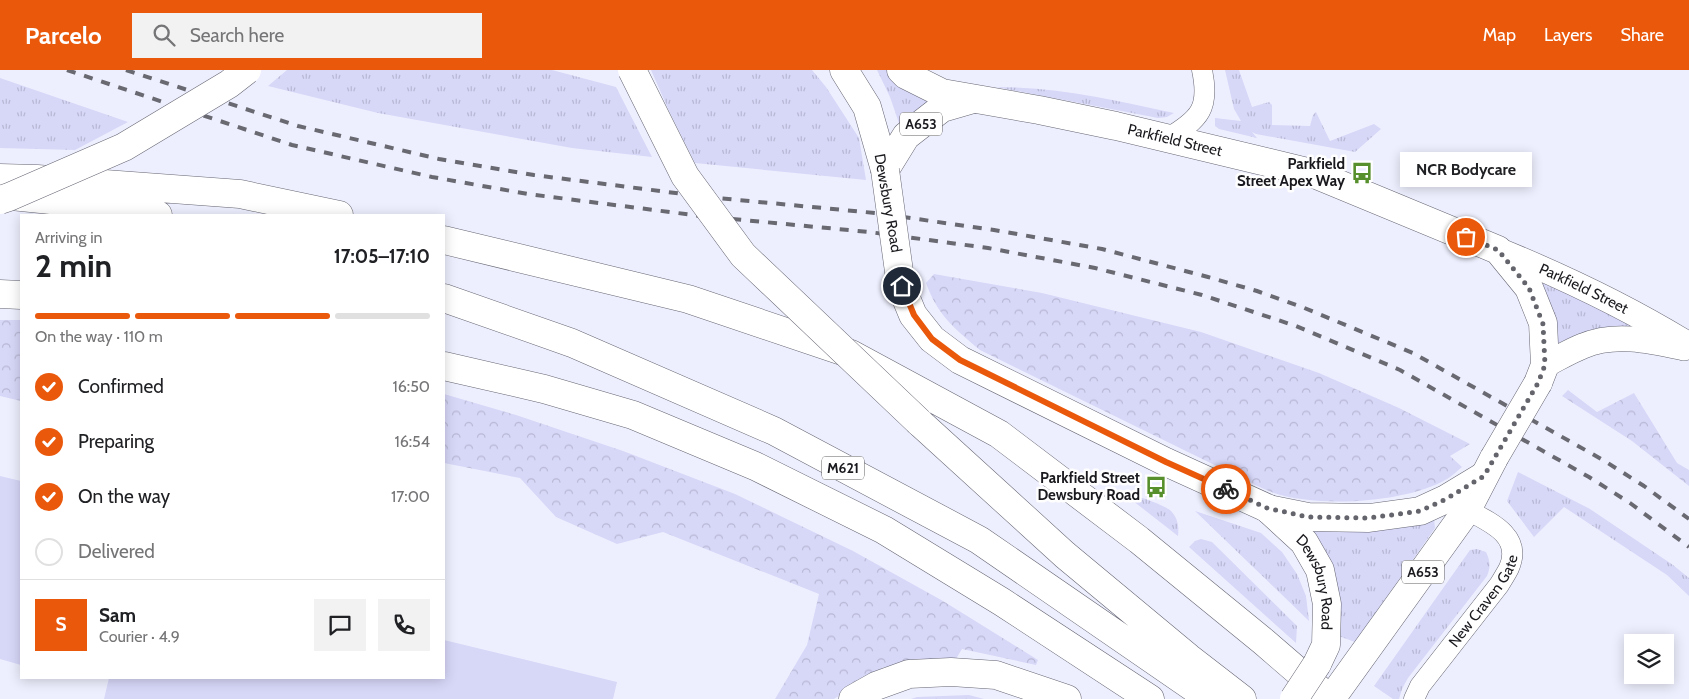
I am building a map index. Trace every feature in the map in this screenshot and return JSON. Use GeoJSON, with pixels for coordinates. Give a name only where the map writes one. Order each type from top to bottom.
{"type":"FeatureCollection","features":[{"type":"Feature","properties":{"kind":"main road"},"geometry":{"type":"LineString","coordinates":[[0,200],[124,147],[229,84],[247,70]]}},
{"type":"Feature","properties":{"kind":"main road"},"geometry":{"type":"LineString","coordinates":[[632,70],[684,176],[743,255],[919,422],[1065,555],[1189,658],[1242,699]]}},
{"type":"Feature","properties":{"kind":"main road","name":"Dewsbury Road"},"geometry":{"type":"LineString","coordinates":[[844,70],[867,107],[885,170],[902,286],[914,315],[932,339],[960,360],[1166,462],[1267,508],[1304,542],[1320,570],[1327,604],[1326,644],[1317,664],[1294,699]]}},
{"type":"Feature","properties":{"kind":"main road","name":"Parkfield Street"},"geometry":{"type":"LineString","coordinates":[[901,70],[906,75],[942,93],[1058,114],[1312,172],[1498,250]]}},
{"type":"Feature","properties":{"kind":"main road","name":"A653"},"geometry":{"type":"LineString","coordinates":[[885,170],[906,136],[942,108],[974,99]]}},
{"type":"Feature","properties":{"kind":"main road"},"geometry":{"type":"LineString","coordinates":[[0,178],[38,179],[240,194],[334,214]]}},
{"type":"Feature","properties":{"kind":"main road"},"geometry":{"type":"LineString","coordinates":[[0,195],[130,208],[154,214]]}},
{"type":"Feature","properties":{"kind":"main road"},"geometry":{"type":"LineString","coordinates":[[445,240],[688,300],[851,354],[999,434],[1139,540],[1264,642],[1335,693]]}},
{"type":"Feature","properties":{"kind":"main road","name":"A653"},"geometry":{"type":"LineString","coordinates":[[1335,693],[1467,510],[1541,374],[1543,324],[1529,288],[1498,250]]}},
{"type":"Feature","properties":{"kind":"main road"},"geometry":{"type":"LineString","coordinates":[[0,294],[20,295]]}},
{"type":"Feature","properties":{"kind":"main road","name":"M621"},"geometry":{"type":"LineString","coordinates":[[445,298],[572,343],[774,431],[979,540],[1210,699]]}},
{"type":"Feature","properties":{"kind":"main road","name":"M621"},"geometry":{"type":"LineString","coordinates":[[445,366],[544,389],[633,416],[755,466],[884,530],[1002,602],[1150,699]]}},
{"type":"Feature","properties":{"kind":"main road","name":"A653"},"geometry":{"type":"LineString","coordinates":[[1267,508],[1308,517],[1369,518],[1420,511],[1446,499],[1489,467]]}},
{"type":"Feature","properties":{"kind":"main road"},"geometry":{"type":"LineString","coordinates":[[853,699],[876,686],[909,674],[951,672],[996,675],[1067,699]]}},
{"type":"Feature","properties":{"kind":"street"},"geometry":{"type":"LineString","coordinates":[[1168,138],[1186,127],[1199,114],[1206,100],[1202,70]]}},
{"type":"Feature","properties":{"kind":"street","name":"Parkfield Street"},"geometry":{"type":"LineString","coordinates":[[1498,250],[1544,269],[1655,324],[1689,347]]}},
{"type":"Feature","properties":{"kind":"street","name":"Parkfield Street"},"geometry":{"type":"LineString","coordinates":[[1541,374],[1584,346],[1608,340],[1638,340],[1689,347]]}},
{"type":"Feature","properties":{"kind":"street","name":"New Craven Gate"},"geometry":{"type":"LineString","coordinates":[[1414,699],[1420,686],[1499,585],[1509,567],[1511,552],[1509,540],[1500,529],[1467,510]]}},
{"type":"Feature","properties":{"kind":"green space"},"geometry":{"type":"Polygon","coordinates":[[[287,70],[552,70],[616,87],[652,157],[572,148],[378,113],[268,86],[287,70]]]}},
{"type":"Feature","properties":{"kind":"green space"},"geometry":{"type":"Polygon","coordinates":[[[651,70],[812,70],[826,87],[859,138],[866,180],[695,163],[651,70]]]}},
{"type":"Feature","properties":{"kind":"green space"},"geometry":{"type":"Polygon","coordinates":[[[877,70],[893,70],[933,99],[901,129],[890,97],[877,70]]]}},
{"type":"Feature","properties":{"kind":"green space"},"geometry":{"type":"Polygon","coordinates":[[[1225,70],[1239,70],[1252,107],[1269,102],[1272,105],[1272,125],[1310,126],[1313,115],[1316,112],[1330,141],[1374,124],[1381,129],[1355,152],[1252,132],[1257,138],[1219,129],[1215,126],[1215,118],[1241,121],[1234,109],[1225,70]]]}},
{"type":"Feature","properties":{"kind":"green space"},"geometry":{"type":"Polygon","coordinates":[[[0,78],[128,122],[75,150],[0,148],[0,78]]]}},
{"type":"Feature","properties":{"kind":"green space"},"geometry":{"type":"Polygon","coordinates":[[[996,87],[1064,92],[1174,113],[1167,117],[1158,118],[996,87]]]}},
{"type":"Feature","properties":{"kind":"green space"},"geometry":{"type":"Polygon","coordinates":[[[1531,272],[1659,329],[1572,337],[1558,343],[1531,272]]]}},
{"type":"Feature","properties":{"kind":"green space"},"geometry":{"type":"Polygon","coordinates":[[[934,274],[1042,293],[1201,332],[1319,373],[1399,408],[1470,444],[1450,456],[1462,467],[1453,475],[1430,487],[1409,493],[1362,501],[1314,501],[1274,493],[980,350],[948,321],[936,304],[926,283],[934,274]]]}},
{"type":"Feature","properties":{"kind":"green space"},"geometry":{"type":"Polygon","coordinates":[[[0,320],[20,320],[20,401],[0,396],[0,320]]]}},
{"type":"Feature","properties":{"kind":"green space"},"geometry":{"type":"Polygon","coordinates":[[[1568,390],[1597,412],[1634,393],[1677,463],[1689,470],[1689,486],[1632,441],[1562,396],[1568,390]]]}},
{"type":"Feature","properties":{"kind":"green space"},"geometry":{"type":"Polygon","coordinates":[[[445,394],[516,415],[623,451],[735,494],[853,551],[943,601],[1038,660],[1036,665],[962,649],[954,662],[884,667],[834,699],[775,699],[807,645],[819,594],[663,532],[617,544],[556,517],[520,478],[445,463],[445,394]]]}},
{"type":"Feature","properties":{"kind":"green space"},"geometry":{"type":"Polygon","coordinates":[[[1518,472],[1590,509],[1673,565],[1689,578],[1689,596],[1667,575],[1564,507],[1534,537],[1507,501],[1518,472]]]}},
{"type":"Feature","properties":{"kind":"green space"},"geometry":{"type":"Polygon","coordinates":[[[0,476],[20,481],[20,665],[0,659],[0,476]]]}},
{"type":"Feature","properties":{"kind":"green space"},"geometry":{"type":"Polygon","coordinates":[[[1119,490],[1154,502],[1171,511],[1178,523],[1178,536],[1119,490]]]}},
{"type":"Feature","properties":{"kind":"green space"},"geometry":{"type":"Polygon","coordinates":[[[1195,511],[1261,533],[1282,552],[1297,574],[1306,596],[1309,621],[1195,511]]]}},
{"type":"Feature","properties":{"kind":"green space"},"geometry":{"type":"Polygon","coordinates":[[[1434,519],[1435,528],[1355,642],[1333,634],[1312,534],[1314,529],[1434,519]]]}},
{"type":"Feature","properties":{"kind":"green space"},"geometry":{"type":"Polygon","coordinates":[[[1201,539],[1212,542],[1297,626],[1296,643],[1189,547],[1195,541],[1201,539]]]}},
{"type":"Feature","properties":{"kind":"green space"},"geometry":{"type":"Polygon","coordinates":[[[1477,549],[1486,552],[1489,561],[1487,576],[1408,678],[1399,699],[1393,699],[1374,686],[1470,550],[1477,549]]]}},
{"type":"Feature","properties":{"kind":"green space"},"geometry":{"type":"Polygon","coordinates":[[[445,640],[617,682],[613,699],[104,699],[109,679],[445,679],[445,640]]]}},
{"type":"Feature","properties":{"kind":"green space"},"geometry":{"type":"Polygon","coordinates":[[[969,695],[984,699],[911,699],[917,697],[969,695]]]}},
{"type":"Feature","properties":{"kind":"railway"},"geometry":{"type":"LineString","coordinates":[[67,70],[292,145],[432,177],[528,194],[701,216],[869,232],[988,248],[1095,268],[1202,295],[1296,326],[1400,370],[1589,477],[1630,503],[1689,547]]}},
{"type":"Feature","properties":{"kind":"railway"},"geometry":{"type":"LineString","coordinates":[[126,70],[298,126],[439,159],[534,175],[707,197],[875,213],[994,230],[1102,249],[1257,291],[1302,307],[1413,353],[1603,460],[1644,486],[1689,519]]}},
{"type":"Feature","properties":{"kind":"way so far"},"geometry":{"type":"LineString","coordinates":[[1226,489],[1267,508],[1308,517],[1369,518],[1420,511],[1446,499],[1484,476],[1538,383],[1545,365],[1543,324],[1529,288],[1498,250],[1466,237]]}},
{"type":"Feature","properties":{"kind":"place","name":"Parkfield Street Apex Way"},"geometry":{"type":"Point","coordinates":[1362,173]}},
{"type":"Feature","properties":{"kind":"place","name":"NCR Bodycare"},"geometry":{"type":"Point","coordinates":[1466,237]}},
{"type":"Feature","properties":{"kind":"place","name":"Parkfield Street Dewsbury Road"},"geometry":{"type":"Point","coordinates":[1156,487]}},
{"type":"Feature","properties":{"kind":"route"},"geometry":{"type":"LineString","coordinates":[[902,286],[914,315],[932,339],[960,360],[1166,462],[1226,489]]}}]}
